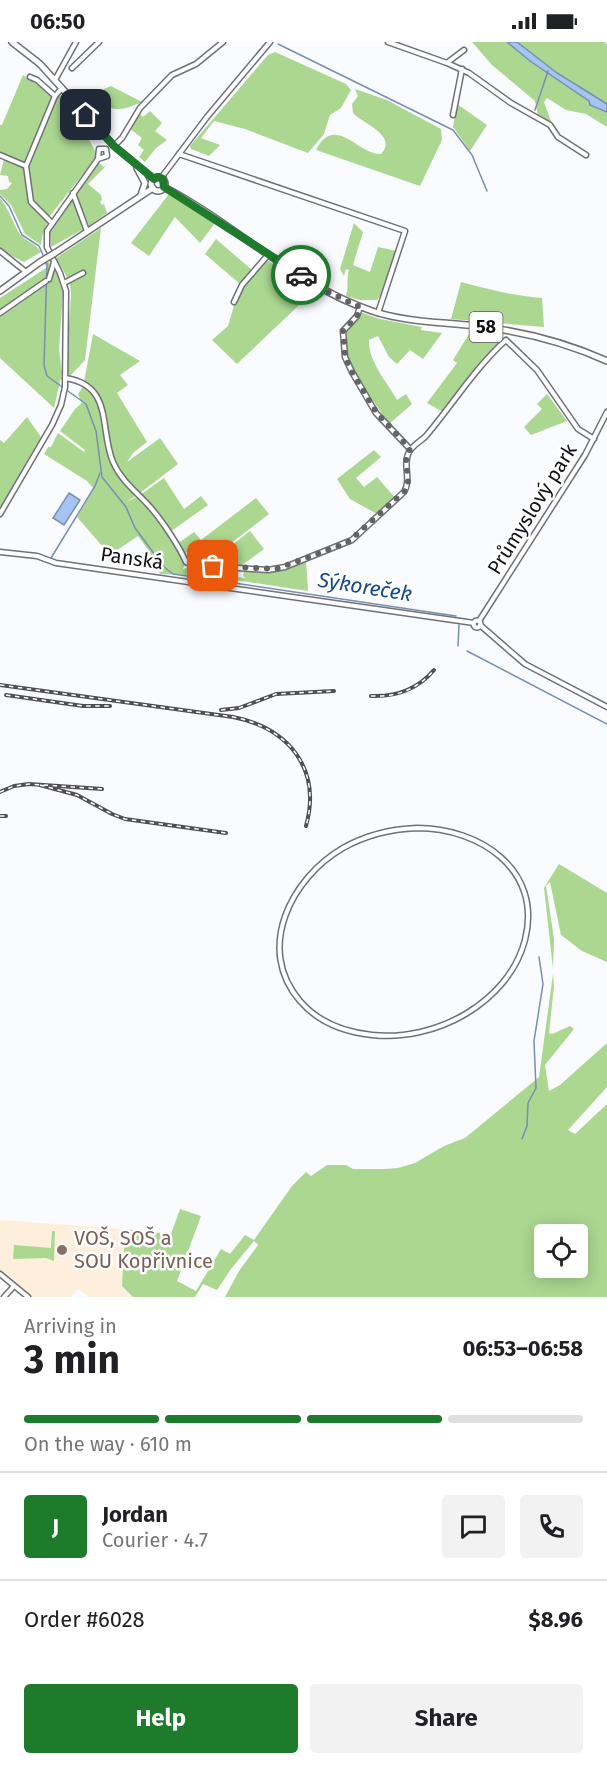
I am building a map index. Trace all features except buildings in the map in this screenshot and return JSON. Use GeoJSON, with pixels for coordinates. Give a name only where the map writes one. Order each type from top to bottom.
{"type":"FeatureCollection","features":[{"type":"Feature","properties":{"kind":"main road"},"geometry":{"type":"LineString","coordinates":[[12,42],[40,64],[134,165],[154,179],[161,178],[165,182],[164,187],[159,190],[153,188]]}},
{"type":"Feature","properties":{"kind":"main road"},"geometry":{"type":"LineString","coordinates":[[134,165],[144,180],[145,186],[141,196]]}},
{"type":"Feature","properties":{"kind":"main road"},"geometry":{"type":"LineString","coordinates":[[0,291],[153,188],[154,179]]}},
{"type":"Feature","properties":{"kind":"main road","name":"58"},"geometry":{"type":"LineString","coordinates":[[164,187],[326,291],[360,307],[406,319],[504,329],[535,335],[561,342],[607,361]]}},
{"type":"Feature","properties":{"kind":"street"},"geometry":{"type":"LineString","coordinates":[[55,80],[76,42]]}},
{"type":"Feature","properties":{"kind":"street"},"geometry":{"type":"LineString","coordinates":[[72,68],[99,42]]}},
{"type":"Feature","properties":{"kind":"street"},"geometry":{"type":"LineString","coordinates":[[114,146],[122,138],[140,108],[172,75],[196,64],[223,42]]}},
{"type":"Feature","properties":{"kind":"street"},"geometry":{"type":"LineString","coordinates":[[161,178],[218,103],[270,42]]}},
{"type":"Feature","properties":{"kind":"street"},"geometry":{"type":"LineString","coordinates":[[388,42],[462,69],[511,103],[550,125],[558,137],[585,155]]}},
{"type":"Feature","properties":{"kind":"street"},"geometry":{"type":"LineString","coordinates":[[447,63],[464,50]]}},
{"type":"Feature","properties":{"kind":"street"},"geometry":{"type":"LineString","coordinates":[[453,116],[462,69]]}},
{"type":"Feature","properties":{"kind":"street"},"geometry":{"type":"LineString","coordinates":[[30,77],[37,80],[55,96]]}},
{"type":"Feature","properties":{"kind":"street"},"geometry":{"type":"LineString","coordinates":[[51,222],[31,202],[26,166],[55,96],[62,88]]}},
{"type":"Feature","properties":{"kind":"street"},"geometry":{"type":"LineString","coordinates":[[179,154],[405,231],[378,313]]}},
{"type":"Feature","properties":{"kind":"street"},"geometry":{"type":"LineString","coordinates":[[0,155],[26,166]]}},
{"type":"Feature","properties":{"kind":"street"},"geometry":{"type":"LineString","coordinates":[[0,514],[52,425],[64,393],[67,298],[64,284],[46,242],[51,222],[98,159]]}},
{"type":"Feature","properties":{"kind":"street"},"geometry":{"type":"LineString","coordinates":[[73,192],[87,231]]}},
{"type":"Feature","properties":{"kind":"street"},"geometry":{"type":"LineString","coordinates":[[0,251],[26,272]]}},
{"type":"Feature","properties":{"kind":"street"},"geometry":{"type":"LineString","coordinates":[[234,302],[242,285],[268,254]]}},
{"type":"Feature","properties":{"kind":"street"},"geometry":{"type":"LineString","coordinates":[[0,313],[48,280],[54,262]]}},
{"type":"Feature","properties":{"kind":"street"},"geometry":{"type":"LineString","coordinates":[[64,284],[83,273]]}},
{"type":"Feature","properties":{"kind":"street"},"geometry":{"type":"LineString","coordinates":[[360,307],[357,316],[343,331],[345,357],[376,412],[410,449]]}},
{"type":"Feature","properties":{"kind":"street"},"geometry":{"type":"LineString","coordinates":[[65,378],[81,381],[94,392],[101,404],[107,445],[116,469],[157,516],[189,564],[276,569],[347,543],[406,490],[408,482],[406,458],[410,449],[425,436],[482,363],[506,339],[537,370],[578,429],[594,440]]}},
{"type":"Feature","properties":{"kind":"street","name":"Průmyslový park"},"geometry":{"type":"LineString","coordinates":[[480,623],[594,440],[607,412]]}},
{"type":"Feature","properties":{"kind":"street","name":"Panská"},"geometry":{"type":"LineString","coordinates":[[0,552],[37,556],[82,567],[474,623],[476,620],[480,623]]}},
{"type":"Feature","properties":{"kind":"street"},"geometry":{"type":"LineString","coordinates":[[480,623],[525,664],[607,707]]}},
{"type":"Feature","properties":{"kind":"street"},"geometry":{"type":"LineString","coordinates":[[405,828],[450,831],[472,838],[492,849],[516,876],[525,897],[527,918],[521,951],[510,972],[495,990],[479,1005],[459,1018],[417,1033],[395,1036],[363,1034],[343,1029],[321,1019],[290,988],[282,968],[279,947],[284,916],[294,895],[307,877],[350,844],[382,832],[405,828]]}},
{"type":"Feature","properties":{"kind":"street"},"geometry":{"type":"LineString","coordinates":[[0,1274],[28,1297]]}},
{"type":"Feature","properties":{"kind":"street"},"geometry":{"type":"LineString","coordinates":[[4,1297],[14,1286]]}},
{"type":"Feature","properties":{"kind":"shaded area","name":"VOŠ, SOŠ a SOU Kopřivnice"},"geometry":{"type":"Polygon","coordinates":[[[0,1220],[125,1229],[122,1286],[133,1297],[89,1297],[78,1289],[71,1297],[33,1297],[0,1271],[0,1220]]]}},
{"type":"Feature","properties":{"kind":"green space"},"geometry":{"type":"Polygon","coordinates":[[[472,42],[507,42],[530,61],[589,101],[590,105],[607,112],[607,127],[586,114],[566,110],[547,98],[544,102],[552,124],[538,116],[535,101],[492,65],[472,42]]]}},
{"type":"Feature","properties":{"kind":"green space"},"geometry":{"type":"Polygon","coordinates":[[[517,42],[605,42],[607,45],[607,104],[557,73],[517,42]]]}},
{"type":"Feature","properties":{"kind":"green space"},"geometry":{"type":"Polygon","coordinates":[[[275,52],[346,84],[351,90],[341,108],[330,115],[324,134],[308,153],[245,129],[214,121],[201,138],[220,145],[209,156],[191,149],[190,146],[268,55],[275,52]]]}},
{"type":"Feature","properties":{"kind":"green space"},"geometry":{"type":"Polygon","coordinates":[[[23,75],[31,81],[34,80],[53,97],[25,164],[0,154],[0,125],[2,125],[23,75]]]}},
{"type":"Feature","properties":{"kind":"green space"},"geometry":{"type":"Polygon","coordinates":[[[111,86],[142,102],[121,109],[108,107],[99,115],[91,109],[104,89],[111,86]]]}},
{"type":"Feature","properties":{"kind":"green space"},"geometry":{"type":"Polygon","coordinates":[[[355,89],[387,100],[441,129],[442,140],[420,186],[316,150],[323,140],[331,135],[339,135],[372,153],[381,154],[385,147],[382,136],[353,113],[352,104],[358,96],[355,89]]]}},
{"type":"Feature","properties":{"kind":"green space"},"geometry":{"type":"Polygon","coordinates":[[[58,93],[78,118],[96,153],[95,159],[49,217],[32,199],[27,168],[58,93]]]}},
{"type":"Feature","properties":{"kind":"green space"},"geometry":{"type":"Polygon","coordinates":[[[457,104],[487,125],[470,151],[453,127],[457,104]]]}},
{"type":"Feature","properties":{"kind":"green space"},"geometry":{"type":"Polygon","coordinates":[[[150,111],[162,123],[155,131],[167,140],[156,148],[145,162],[139,157],[144,150],[138,145],[142,138],[129,128],[139,113],[143,117],[150,111]]]}},
{"type":"Feature","properties":{"kind":"green space"},"geometry":{"type":"Polygon","coordinates":[[[4,159],[24,167],[29,202],[48,221],[41,245],[25,234],[11,205],[0,194],[0,190],[7,189],[12,183],[9,182],[8,176],[0,175],[4,159]]]}},
{"type":"Feature","properties":{"kind":"green space"},"geometry":{"type":"Polygon","coordinates":[[[98,162],[104,167],[109,163],[88,184],[101,195],[100,202],[104,204],[107,213],[89,226],[76,193],[98,162]]]}},
{"type":"Feature","properties":{"kind":"green space"},"geometry":{"type":"Polygon","coordinates":[[[169,194],[215,223],[200,243],[175,217],[149,256],[131,243],[169,194]]]}},
{"type":"Feature","properties":{"kind":"green space"},"geometry":{"type":"Polygon","coordinates":[[[0,198],[19,233],[41,252],[24,262],[0,250],[0,198]]]}},
{"type":"Feature","properties":{"kind":"green space"},"geometry":{"type":"Polygon","coordinates":[[[72,198],[84,229],[51,247],[50,231],[72,198]]]}},
{"type":"Feature","properties":{"kind":"green space"},"geometry":{"type":"Polygon","coordinates":[[[354,223],[363,232],[353,265],[370,272],[378,247],[397,251],[383,292],[377,300],[360,300],[346,296],[349,270],[346,269],[344,276],[340,269],[354,223]]]}},
{"type":"Feature","properties":{"kind":"green space"},"geometry":{"type":"Polygon","coordinates":[[[101,228],[85,360],[70,376],[67,353],[71,289],[56,258],[101,228]]]}},
{"type":"Feature","properties":{"kind":"green space"},"geometry":{"type":"Polygon","coordinates":[[[216,239],[252,270],[240,284],[205,254],[216,239]]]}},
{"type":"Feature","properties":{"kind":"green space"},"geometry":{"type":"Polygon","coordinates":[[[269,257],[267,260],[291,275],[280,290],[290,297],[283,290],[292,277],[310,288],[312,285],[315,290],[237,364],[212,340],[228,326],[235,302],[244,284],[269,257]]]}},
{"type":"Feature","properties":{"kind":"green space"},"geometry":{"type":"Polygon","coordinates":[[[48,261],[51,266],[49,278],[0,311],[0,298],[46,268],[45,263],[48,261]]]}},
{"type":"Feature","properties":{"kind":"green space"},"geometry":{"type":"Polygon","coordinates":[[[55,267],[63,291],[59,349],[62,373],[54,408],[0,358],[0,315],[46,284],[55,267]]]}},
{"type":"Feature","properties":{"kind":"green space"},"geometry":{"type":"Polygon","coordinates":[[[461,282],[511,294],[542,298],[544,327],[451,319],[461,282]]]}},
{"type":"Feature","properties":{"kind":"green space"},"geometry":{"type":"Polygon","coordinates":[[[360,312],[380,319],[422,327],[421,330],[442,333],[423,359],[410,350],[397,364],[389,357],[378,336],[369,340],[375,363],[397,400],[406,394],[412,404],[389,424],[355,374],[346,353],[345,331],[358,318],[360,312]]]}},
{"type":"Feature","properties":{"kind":"green space"},"geometry":{"type":"Polygon","coordinates":[[[472,329],[488,331],[487,335],[490,332],[503,341],[495,348],[493,347],[493,350],[472,372],[443,412],[427,403],[457,363],[453,360],[472,329]]]}},
{"type":"Feature","properties":{"kind":"green space"},"geometry":{"type":"Polygon","coordinates":[[[93,334],[140,361],[120,375],[128,385],[117,393],[147,442],[133,453],[127,462],[160,438],[178,464],[140,493],[127,482],[118,469],[102,408],[95,394],[84,382],[93,334]]]}},
{"type":"Feature","properties":{"kind":"green space"},"geometry":{"type":"Polygon","coordinates":[[[84,385],[97,401],[111,461],[137,495],[125,503],[138,496],[163,525],[185,563],[183,569],[187,568],[188,575],[160,574],[149,551],[138,536],[110,555],[77,517],[94,489],[87,481],[44,454],[48,447],[51,447],[58,433],[84,452],[85,450],[60,431],[82,403],[78,394],[84,385]]]}},
{"type":"Feature","properties":{"kind":"green space"},"geometry":{"type":"Polygon","coordinates":[[[547,394],[567,421],[531,435],[524,427],[542,409],[537,404],[547,394]]]}},
{"type":"Feature","properties":{"kind":"green space"},"geometry":{"type":"Polygon","coordinates":[[[27,417],[41,437],[0,508],[0,440],[4,443],[27,417]]]}},
{"type":"Feature","properties":{"kind":"green space"},"geometry":{"type":"Polygon","coordinates":[[[374,450],[381,457],[356,478],[364,487],[377,477],[396,499],[377,514],[350,499],[337,479],[374,450]]]}},
{"type":"Feature","properties":{"kind":"green space"},"geometry":{"type":"Polygon","coordinates":[[[164,478],[184,509],[201,496],[208,505],[170,532],[157,513],[140,495],[164,478]]]}},
{"type":"Feature","properties":{"kind":"green space"},"geometry":{"type":"Polygon","coordinates":[[[256,498],[269,514],[204,564],[193,563],[193,559],[187,552],[183,554],[177,544],[194,532],[201,540],[256,498]]]}},
{"type":"Feature","properties":{"kind":"green space"},"geometry":{"type":"Polygon","coordinates":[[[250,531],[264,549],[241,566],[207,564],[250,531]]]}},
{"type":"Feature","properties":{"kind":"green space"},"geometry":{"type":"Polygon","coordinates":[[[306,560],[308,591],[235,580],[236,577],[246,578],[243,576],[245,568],[277,570],[306,560]]]}},
{"type":"Feature","properties":{"kind":"green space"},"geometry":{"type":"Polygon","coordinates":[[[559,864],[607,893],[607,962],[582,951],[561,935],[550,882],[546,886],[554,939],[553,969],[544,888],[559,864]]]}},
{"type":"Feature","properties":{"kind":"green space"},"geometry":{"type":"Polygon","coordinates":[[[553,974],[554,986],[549,1033],[552,1034],[570,1026],[574,1029],[545,1065],[549,1091],[560,1085],[607,1043],[607,1087],[568,1130],[575,1134],[607,1104],[607,1297],[225,1297],[239,1271],[258,1245],[254,1241],[217,1290],[203,1284],[195,1297],[133,1297],[122,1286],[125,1229],[171,1234],[180,1209],[201,1216],[177,1281],[196,1291],[221,1249],[230,1254],[245,1235],[254,1240],[292,1186],[306,1172],[311,1176],[327,1165],[346,1165],[353,1169],[398,1168],[415,1163],[444,1146],[465,1138],[539,1077],[553,974]]]}},
{"type":"Feature","properties":{"kind":"green space"},"geometry":{"type":"Polygon","coordinates":[[[52,1231],[55,1231],[54,1261],[46,1258],[13,1259],[14,1245],[51,1248],[52,1231]]]}},
{"type":"Feature","properties":{"kind":"water"},"geometry":{"type":"Polygon","coordinates":[[[507,42],[517,42],[557,73],[607,104],[607,112],[590,105],[589,101],[530,61],[507,42]]]}},
{"type":"Feature","properties":{"kind":"water"},"geometry":{"type":"Polygon","coordinates":[[[69,493],[80,500],[64,525],[53,518],[69,493]]]}},
{"type":"Feature","properties":{"kind":"waterway"},"geometry":{"type":"LineString","coordinates":[[278,44],[453,130],[472,155],[487,191]]}},
{"type":"Feature","properties":{"kind":"waterway"},"geometry":{"type":"LineString","coordinates":[[535,110],[548,71]]}},
{"type":"Feature","properties":{"kind":"waterway","name":"Sýkoreček"},"geometry":{"type":"LineString","coordinates":[[0,196],[9,206],[22,235],[39,246],[47,264],[44,365],[47,376],[86,404],[96,431],[102,477],[126,507],[135,528],[164,567],[173,574],[456,616]]}},
{"type":"Feature","properties":{"kind":"waterway"},"geometry":{"type":"LineString","coordinates":[[51,558],[95,486],[100,473]]}},
{"type":"Feature","properties":{"kind":"waterway","name":"Sýkoreček"},"geometry":{"type":"LineString","coordinates":[[458,646],[459,625]]}},
{"type":"Feature","properties":{"kind":"waterway"},"geometry":{"type":"LineString","coordinates":[[467,651],[607,724]]}},
{"type":"Feature","properties":{"kind":"waterway","name":"Sýkoreček"},"geometry":{"type":"LineString","coordinates":[[522,1139],[527,1126],[528,1103],[536,1088],[534,1041],[543,984],[539,957]]}},
{"type":"Feature","properties":{"kind":"railway"},"geometry":{"type":"LineString","coordinates":[[371,696],[406,691],[420,683],[434,670]]}},
{"type":"Feature","properties":{"kind":"railway"},"geometry":{"type":"LineString","coordinates":[[0,685],[233,717],[253,722],[284,741],[296,754],[304,769],[309,786],[310,805],[306,826]]}},
{"type":"Feature","properties":{"kind":"railway"},"geometry":{"type":"LineString","coordinates":[[221,710],[239,708],[276,694],[334,691]]}},
{"type":"Feature","properties":{"kind":"railway"},"geometry":{"type":"LineString","coordinates":[[6,695],[83,706],[110,706]]}},
{"type":"Feature","properties":{"kind":"railway"},"geometry":{"type":"LineString","coordinates":[[0,792],[14,786],[29,784],[102,789]]}},
{"type":"Feature","properties":{"kind":"railway"},"geometry":{"type":"LineString","coordinates":[[40,785],[77,795],[125,819],[226,833]]}},
{"type":"Feature","properties":{"kind":"railway"},"geometry":{"type":"LineString","coordinates":[[0,816],[6,816]]}},
{"type":"Feature","properties":{"kind":"way so far"},"geometry":{"type":"LineString","coordinates":[[213,566],[276,569],[340,546],[352,540],[406,490],[408,482],[406,458],[410,449],[376,412],[345,357],[343,331],[357,316],[360,307],[326,291],[301,275]]}},
{"type":"Feature","properties":{"kind":"place","name":"VOŠ, SOŠ a SOU Kopřivnice"},"geometry":{"type":"Point","coordinates":[62,1250]}},
{"type":"Feature","properties":{"kind":"route"},"geometry":{"type":"LineString","coordinates":[[86,115],[134,165],[154,179],[158,177],[163,179],[164,187],[301,275]]}}]}
